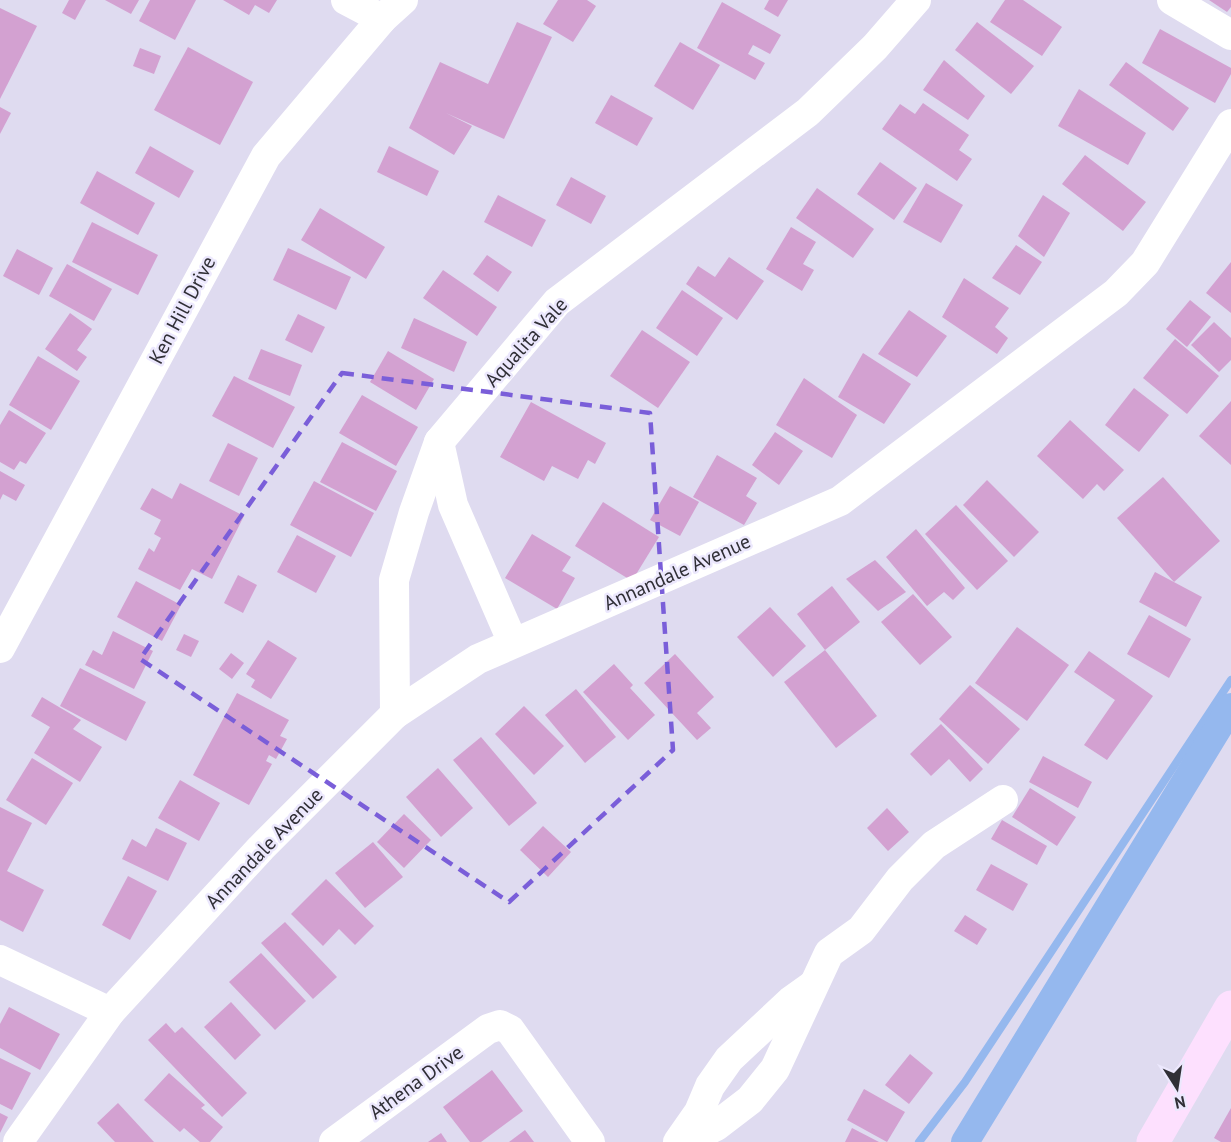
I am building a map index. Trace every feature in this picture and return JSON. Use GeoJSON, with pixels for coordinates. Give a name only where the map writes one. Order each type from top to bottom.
{"type":"FeatureCollection","features":[{"type":"Feature","properties":{"kind":"street"},"geometry":{"type":"LineString","coordinates":[[346,0],[393,10]]}},
{"type":"Feature","properties":{"kind":"street","name":"Aqualita Vale"},"geometry":{"type":"LineString","coordinates":[[395,714],[394,580],[414,512],[439,442],[557,302],[808,112],[875,46],[916,0]]}},
{"type":"Feature","properties":{"kind":"street"},"geometry":{"type":"LineString","coordinates":[[1172,0],[1231,34]]}},
{"type":"Feature","properties":{"kind":"street","name":"Ken Hill Drive"},"geometry":{"type":"LineString","coordinates":[[0,648],[266,156],[393,10]]}},
{"type":"Feature","properties":{"kind":"street","name":"Annandale Avenue"},"geometry":{"type":"LineString","coordinates":[[18,1142],[110,1012],[261,848],[395,714],[478,659],[840,501],[1116,293],[1145,263],[1231,124]]}},
{"type":"Feature","properties":{"kind":"street"},"geometry":{"type":"LineString","coordinates":[[439,442],[453,505],[513,644]]}},
{"type":"Feature","properties":{"kind":"street"},"geometry":{"type":"LineString","coordinates":[[684,1142],[716,1126],[750,1100],[775,1069],[829,953],[861,930],[900,879],[934,845],[1003,800]]}},
{"type":"Feature","properties":{"kind":"street"},"geometry":{"type":"LineString","coordinates":[[0,960],[110,1012]]}},
{"type":"Feature","properties":{"kind":"street"},"geometry":{"type":"LineString","coordinates":[[678,1142],[699,1112],[711,1086],[729,1059],[791,1001],[817,982]]}},
{"type":"Feature","properties":{"kind":"street"},"geometry":{"type":"LineString","coordinates":[[1158,1140],[1231,1007]]}},
{"type":"Feature","properties":{"kind":"street","name":"Athena Drive"},"geometry":{"type":"LineString","coordinates":[[334,1142],[488,1029],[500,1025],[510,1030],[590,1142]]}},
{"type":"Feature","properties":{"kind":"highlighted area"},"geometry":{"type":"Polygon","coordinates":[[[342,373],[650,413],[673,750],[509,902],[140,659],[342,373]]]}},
{"type":"Feature","properties":{"kind":"building"},"geometry":{"type":"Polygon","coordinates":[[[69,0],[86,0],[75,20],[62,13],[69,0]]]}},
{"type":"Feature","properties":{"kind":"building"},"geometry":{"type":"Polygon","coordinates":[[[105,0],[139,0],[131,14],[105,0]]]}},
{"type":"Feature","properties":{"kind":"building"},"geometry":{"type":"Polygon","coordinates":[[[150,0],[196,0],[175,40],[139,21],[150,0]]]}},
{"type":"Feature","properties":{"kind":"building"},"geometry":{"type":"Polygon","coordinates":[[[223,0],[277,0],[269,13],[255,5],[249,15],[223,0]]]}},
{"type":"Feature","properties":{"kind":"building"},"geometry":{"type":"Polygon","coordinates":[[[558,0],[587,0],[596,6],[573,42],[543,24],[558,0]]]}},
{"type":"Feature","properties":{"kind":"building"},"geometry":{"type":"Polygon","coordinates":[[[769,0],[788,0],[778,17],[764,9],[769,0]]]}},
{"type":"Feature","properties":{"kind":"building"},"geometry":{"type":"Polygon","coordinates":[[[1005,0],[1023,0],[1062,27],[1042,56],[990,22],[1005,0]]]}},
{"type":"Feature","properties":{"kind":"building"},"geometry":{"type":"Polygon","coordinates":[[[1209,0],[1231,0],[1231,7],[1227,12],[1209,0]]]}},
{"type":"Feature","properties":{"kind":"building"},"geometry":{"type":"Polygon","coordinates":[[[722,2],[781,35],[770,54],[753,45],[748,54],[765,63],[755,80],[697,48],[722,2]]]}},
{"type":"Feature","properties":{"kind":"building"},"geometry":{"type":"Polygon","coordinates":[[[0,8],[37,26],[0,99],[0,8]]]}},
{"type":"Feature","properties":{"kind":"building"},"geometry":{"type":"Polygon","coordinates":[[[517,22],[552,37],[504,139],[446,113],[472,126],[454,155],[409,128],[440,62],[488,84],[517,22]]]}},
{"type":"Feature","properties":{"kind":"building"},"geometry":{"type":"Polygon","coordinates":[[[977,22],[1034,66],[1011,94],[955,50],[977,22]]]}},
{"type":"Feature","properties":{"kind":"building"},"geometry":{"type":"Polygon","coordinates":[[[1160,29],[1231,68],[1231,74],[1215,103],[1142,63],[1160,29]]]}},
{"type":"Feature","properties":{"kind":"building"},"geometry":{"type":"Polygon","coordinates":[[[680,42],[720,65],[693,110],[654,86],[680,42]]]}},
{"type":"Feature","properties":{"kind":"building"},"geometry":{"type":"Polygon","coordinates":[[[188,47],[253,82],[220,145],[154,110],[188,47]]]}},
{"type":"Feature","properties":{"kind":"building"},"geometry":{"type":"Polygon","coordinates":[[[140,48],[161,56],[154,74],[133,66],[140,48]]]}},
{"type":"Feature","properties":{"kind":"building"},"geometry":{"type":"Polygon","coordinates":[[[944,60],[985,96],[968,120],[923,90],[944,60]]]}},
{"type":"Feature","properties":{"kind":"building"},"geometry":{"type":"Polygon","coordinates":[[[1126,62],[1189,108],[1173,131],[1109,85],[1126,62]]]}},
{"type":"Feature","properties":{"kind":"building"},"geometry":{"type":"Polygon","coordinates":[[[1079,89],[1146,133],[1128,165],[1058,126],[1079,89]]]}},
{"type":"Feature","properties":{"kind":"building"},"geometry":{"type":"Polygon","coordinates":[[[611,95],[653,118],[637,146],[595,123],[611,95]]]}},
{"type":"Feature","properties":{"kind":"building"},"geometry":{"type":"Polygon","coordinates":[[[923,103],[969,135],[959,150],[972,159],[957,181],[882,129],[900,104],[915,114],[923,103]]]}},
{"type":"Feature","properties":{"kind":"building"},"geometry":{"type":"Polygon","coordinates":[[[0,107],[11,113],[0,134],[0,107]]]}},
{"type":"Feature","properties":{"kind":"building"},"geometry":{"type":"Polygon","coordinates":[[[150,146],[194,171],[179,198],[135,173],[150,146]]]}},
{"type":"Feature","properties":{"kind":"building"},"geometry":{"type":"Polygon","coordinates":[[[389,146],[439,171],[427,196],[377,172],[389,146]]]}},
{"type":"Feature","properties":{"kind":"building"},"geometry":{"type":"Polygon","coordinates":[[[1085,155],[1146,202],[1123,231],[1062,184],[1085,155]]]}},
{"type":"Feature","properties":{"kind":"building"},"geometry":{"type":"Polygon","coordinates":[[[880,162],[917,188],[894,220],[857,194],[880,162]]]}},
{"type":"Feature","properties":{"kind":"building"},"geometry":{"type":"Polygon","coordinates":[[[97,171],[155,203],[138,235],[80,203],[97,171]]]}},
{"type":"Feature","properties":{"kind":"building"},"geometry":{"type":"Polygon","coordinates":[[[571,177],[606,196],[591,224],[556,205],[571,177]]]}},
{"type":"Feature","properties":{"kind":"building"},"geometry":{"type":"Polygon","coordinates":[[[926,183],[963,205],[941,243],[903,222],[926,183]]]}},
{"type":"Feature","properties":{"kind":"building"},"geometry":{"type":"Polygon","coordinates":[[[817,188],[874,229],[853,258],[796,218],[817,188]]]}},
{"type":"Feature","properties":{"kind":"building"},"geometry":{"type":"Polygon","coordinates":[[[498,195],[546,220],[532,247],[484,222],[498,195]]]}},
{"type":"Feature","properties":{"kind":"building"},"geometry":{"type":"Polygon","coordinates":[[[1043,195],[1070,213],[1044,257],[1018,236],[1043,195]]]}},
{"type":"Feature","properties":{"kind":"building"},"geometry":{"type":"Polygon","coordinates":[[[320,208],[385,247],[366,279],[301,240],[320,208]]]}},
{"type":"Feature","properties":{"kind":"building"},"geometry":{"type":"Polygon","coordinates":[[[92,222],[158,255],[138,295],[72,262],[92,222]]]}},
{"type":"Feature","properties":{"kind":"building"},"geometry":{"type":"Polygon","coordinates":[[[791,227],[816,242],[803,264],[814,270],[802,291],[766,269],[791,227]]]}},
{"type":"Feature","properties":{"kind":"building"},"geometry":{"type":"Polygon","coordinates":[[[1016,245],[1042,262],[1020,295],[992,278],[1016,245]]]}},
{"type":"Feature","properties":{"kind":"building"},"geometry":{"type":"Polygon","coordinates":[[[288,248],[351,277],[336,310],[273,280],[288,248]]]}},
{"type":"Feature","properties":{"kind":"building"},"geometry":{"type":"Polygon","coordinates":[[[17,249],[53,268],[39,295],[3,276],[17,249]]]}},
{"type":"Feature","properties":{"kind":"building"},"geometry":{"type":"Polygon","coordinates":[[[487,255],[512,272],[498,292],[473,274],[487,255]]]}},
{"type":"Feature","properties":{"kind":"building"},"geometry":{"type":"Polygon","coordinates":[[[729,257],[764,281],[737,320],[686,284],[698,266],[715,277],[729,257]]]}},
{"type":"Feature","properties":{"kind":"building"},"geometry":{"type":"Polygon","coordinates":[[[1231,262],[1231,313],[1206,293],[1231,262]]]}},
{"type":"Feature","properties":{"kind":"building"},"geometry":{"type":"Polygon","coordinates":[[[67,264],[112,289],[94,321],[49,296],[67,264]]]}},
{"type":"Feature","properties":{"kind":"building"},"geometry":{"type":"Polygon","coordinates":[[[443,270],[497,307],[477,336],[423,298],[443,270]]]}},
{"type":"Feature","properties":{"kind":"building"},"geometry":{"type":"Polygon","coordinates":[[[964,278],[1009,308],[995,327],[1008,338],[997,354],[942,317],[964,278]]]}},
{"type":"Feature","properties":{"kind":"building"},"geometry":{"type":"Polygon","coordinates":[[[682,290],[723,318],[697,356],[656,328],[682,290]]]}},
{"type":"Feature","properties":{"kind":"building"},"geometry":{"type":"Polygon","coordinates":[[[1190,300],[1211,317],[1187,347],[1166,329],[1190,300]]]}},
{"type":"Feature","properties":{"kind":"building"},"geometry":{"type":"Polygon","coordinates":[[[909,310],[947,336],[917,377],[878,354],[909,310]]]}},
{"type":"Feature","properties":{"kind":"building"},"geometry":{"type":"Polygon","coordinates":[[[70,313],[92,329],[77,350],[87,357],[77,371],[45,349],[70,313]]]}},
{"type":"Feature","properties":{"kind":"building"},"geometry":{"type":"Polygon","coordinates":[[[298,314],[325,327],[312,353],[285,340],[298,314]]]}},
{"type":"Feature","properties":{"kind":"building"},"geometry":{"type":"Polygon","coordinates":[[[414,318],[467,342],[454,372],[401,348],[414,318]]]}},
{"type":"Feature","properties":{"kind":"building"},"geometry":{"type":"Polygon","coordinates":[[[1214,322],[1231,338],[1231,360],[1219,372],[1191,345],[1214,322]]]}},
{"type":"Feature","properties":{"kind":"building"},"geometry":{"type":"Polygon","coordinates":[[[642,330],[690,362],[658,408],[610,376],[642,330]]]}},
{"type":"Feature","properties":{"kind":"building"},"geometry":{"type":"Polygon","coordinates":[[[1175,339],[1219,376],[1187,414],[1143,378],[1175,339]]]}},
{"type":"Feature","properties":{"kind":"building"},"geometry":{"type":"Polygon","coordinates":[[[261,349],[302,365],[290,396],[248,379],[261,349]]]}},
{"type":"Feature","properties":{"kind":"building"},"geometry":{"type":"Polygon","coordinates":[[[388,351],[434,379],[416,410],[370,382],[388,351]]]}},
{"type":"Feature","properties":{"kind":"building"},"geometry":{"type":"Polygon","coordinates":[[[863,353],[911,384],[884,424],[838,397],[863,353]]]}},
{"type":"Feature","properties":{"kind":"building"},"geometry":{"type":"Polygon","coordinates":[[[38,356],[80,381],[51,430],[9,405],[38,356]]]}},
{"type":"Feature","properties":{"kind":"building"},"geometry":{"type":"Polygon","coordinates":[[[234,376],[295,407],[273,448],[212,416],[234,376]]]}},
{"type":"Feature","properties":{"kind":"building"},"geometry":{"type":"Polygon","coordinates":[[[804,378],[857,415],[832,458],[776,425],[804,378]]]}},
{"type":"Feature","properties":{"kind":"building"},"geometry":{"type":"Polygon","coordinates":[[[1134,388],[1169,415],[1139,452],[1105,425],[1134,388]]]}},
{"type":"Feature","properties":{"kind":"building"},"geometry":{"type":"Polygon","coordinates":[[[362,395],[418,427],[396,466],[339,433],[362,395]]]}},
{"type":"Feature","properties":{"kind":"building"},"geometry":{"type":"Polygon","coordinates":[[[1231,401],[1231,465],[1199,436],[1231,401]]]}},
{"type":"Feature","properties":{"kind":"building"},"geometry":{"type":"Polygon","coordinates":[[[531,402],[606,443],[595,464],[588,460],[578,479],[552,466],[544,481],[500,457],[531,402]]]}},
{"type":"Feature","properties":{"kind":"building"},"geometry":{"type":"Polygon","coordinates":[[[9,410],[46,433],[26,464],[20,461],[14,470],[0,462],[0,425],[9,410]]]}},
{"type":"Feature","properties":{"kind":"building"},"geometry":{"type":"Polygon","coordinates":[[[1070,420],[1124,470],[1104,491],[1097,484],[1083,499],[1037,456],[1070,420]]]}},
{"type":"Feature","properties":{"kind":"building"},"geometry":{"type":"Polygon","coordinates":[[[775,432],[803,451],[779,485],[752,465],[775,432]]]}},
{"type":"Feature","properties":{"kind":"building"},"geometry":{"type":"Polygon","coordinates":[[[342,442],[397,471],[376,511],[320,482],[342,442]]]}},
{"type":"Feature","properties":{"kind":"building"},"geometry":{"type":"Polygon","coordinates":[[[228,443],[258,458],[239,496],[209,481],[228,443]]]}},
{"type":"Feature","properties":{"kind":"building"},"geometry":{"type":"Polygon","coordinates":[[[717,455],[757,478],[746,496],[757,503],[744,525],[693,497],[717,455]]]}},
{"type":"Feature","properties":{"kind":"building"},"geometry":{"type":"Polygon","coordinates":[[[0,471],[25,485],[16,501],[3,494],[0,500],[0,471]]]}},
{"type":"Feature","properties":{"kind":"building"},"geometry":{"type":"Polygon","coordinates":[[[1163,477],[1220,541],[1174,582],[1117,518],[1163,477]]]}},
{"type":"Feature","properties":{"kind":"building"},"geometry":{"type":"Polygon","coordinates":[[[987,480],[1039,532],[1014,557],[963,505],[987,480]]]}},
{"type":"Feature","properties":{"kind":"building"},"geometry":{"type":"Polygon","coordinates":[[[314,481],[374,513],[351,557],[290,525],[314,481]]]}},
{"type":"Feature","properties":{"kind":"building"},"geometry":{"type":"Polygon","coordinates":[[[180,483],[244,516],[212,579],[192,569],[180,590],[138,569],[149,548],[154,552],[161,538],[154,534],[161,520],[140,509],[152,488],[172,499],[180,483]]]}},
{"type":"Feature","properties":{"kind":"building"},"geometry":{"type":"Polygon","coordinates":[[[670,486],[699,502],[680,536],[650,520],[670,486]]]}},
{"type":"Feature","properties":{"kind":"building"},"geometry":{"type":"Polygon","coordinates":[[[603,502],[659,537],[632,581],[575,546],[603,502]]]}},
{"type":"Feature","properties":{"kind":"building"},"geometry":{"type":"Polygon","coordinates":[[[956,505],[1008,561],[977,590],[925,534],[956,505]]]}},
{"type":"Feature","properties":{"kind":"building"},"geometry":{"type":"Polygon","coordinates":[[[916,529],[965,588],[953,600],[944,592],[927,606],[886,557],[916,529]]]}},
{"type":"Feature","properties":{"kind":"building"},"geometry":{"type":"Polygon","coordinates":[[[532,534],[571,557],[562,571],[575,578],[557,609],[505,578],[532,534]]]}},
{"type":"Feature","properties":{"kind":"building"},"geometry":{"type":"Polygon","coordinates":[[[297,535],[336,556],[316,593],[277,572],[297,535]]]}},
{"type":"Feature","properties":{"kind":"building"},"geometry":{"type":"Polygon","coordinates":[[[875,560],[906,592],[878,611],[846,579],[875,560]]]}},
{"type":"Feature","properties":{"kind":"building"},"geometry":{"type":"Polygon","coordinates":[[[1155,572],[1202,597],[1186,627],[1139,602],[1155,572]]]}},
{"type":"Feature","properties":{"kind":"building"},"geometry":{"type":"Polygon","coordinates":[[[238,575],[257,585],[243,613],[224,603],[238,575]]]}},
{"type":"Feature","properties":{"kind":"building"},"geometry":{"type":"Polygon","coordinates":[[[136,581],[181,605],[162,641],[117,617],[136,581]]]}},
{"type":"Feature","properties":{"kind":"building"},"geometry":{"type":"Polygon","coordinates":[[[832,586],[860,622],[825,650],[797,614],[832,586]]]}},
{"type":"Feature","properties":{"kind":"building"},"geometry":{"type":"Polygon","coordinates":[[[913,594],[952,637],[920,665],[881,622],[913,594]]]}},
{"type":"Feature","properties":{"kind":"building"},"geometry":{"type":"Polygon","coordinates":[[[770,607],[806,646],[773,677],[737,637],[770,607]]]}},
{"type":"Feature","properties":{"kind":"building"},"geometry":{"type":"Polygon","coordinates":[[[1149,615],[1191,639],[1169,678],[1127,654],[1149,615]]]}},
{"type":"Feature","properties":{"kind":"building"},"geometry":{"type":"Polygon","coordinates":[[[1017,627],[1069,665],[1027,721],[975,683],[1017,627]]]}},
{"type":"Feature","properties":{"kind":"building"},"geometry":{"type":"Polygon","coordinates":[[[113,631],[153,651],[134,689],[85,665],[93,650],[102,655],[113,631]]]}},
{"type":"Feature","properties":{"kind":"building"},"geometry":{"type":"Polygon","coordinates":[[[184,634],[199,641],[191,657],[176,650],[184,634]]]}},
{"type":"Feature","properties":{"kind":"building"},"geometry":{"type":"Polygon","coordinates":[[[268,640],[297,658],[271,699],[251,687],[255,680],[246,674],[268,640]]]}},
{"type":"Feature","properties":{"kind":"building"},"geometry":{"type":"Polygon","coordinates":[[[825,650],[877,716],[836,748],[784,682],[825,650]]]}},
{"type":"Feature","properties":{"kind":"building"},"geometry":{"type":"Polygon","coordinates":[[[1089,651],[1153,696],[1107,760],[1084,745],[1115,700],[1074,672],[1089,651]]]}},
{"type":"Feature","properties":{"kind":"building"},"geometry":{"type":"Polygon","coordinates":[[[231,653],[244,663],[232,679],[219,669],[231,653]]]}},
{"type":"Feature","properties":{"kind":"building"},"geometry":{"type":"Polygon","coordinates":[[[675,654],[714,697],[697,713],[711,728],[697,740],[644,683],[675,654]]]}},
{"type":"Feature","properties":{"kind":"building"},"geometry":{"type":"Polygon","coordinates":[[[614,664],[633,685],[630,688],[655,715],[628,740],[583,692],[614,664]]]}},
{"type":"Feature","properties":{"kind":"building"},"geometry":{"type":"Polygon","coordinates":[[[80,668],[146,702],[126,741],[60,706],[80,668]]]}},
{"type":"Feature","properties":{"kind":"building"},"geometry":{"type":"Polygon","coordinates":[[[970,685],[1020,729],[988,764],[939,719],[970,685]]]}},
{"type":"Feature","properties":{"kind":"building"},"geometry":{"type":"Polygon","coordinates":[[[576,689],[616,737],[585,763],[545,715],[576,689]]]}},
{"type":"Feature","properties":{"kind":"building"},"geometry":{"type":"Polygon","coordinates":[[[237,693],[289,720],[280,736],[287,739],[276,759],[269,755],[266,761],[272,764],[249,805],[193,775],[237,693]]]}},
{"type":"Feature","properties":{"kind":"building"},"geometry":{"type":"Polygon","coordinates":[[[42,697],[81,720],[73,729],[102,747],[80,782],[34,753],[50,727],[31,716],[42,697]]]}},
{"type":"Feature","properties":{"kind":"building"},"geometry":{"type":"Polygon","coordinates":[[[524,706],[564,746],[534,775],[495,734],[524,706]]]}},
{"type":"Feature","properties":{"kind":"building"},"geometry":{"type":"Polygon","coordinates":[[[941,724],[983,769],[970,782],[949,759],[931,776],[910,754],[941,724]]]}},
{"type":"Feature","properties":{"kind":"building"},"geometry":{"type":"Polygon","coordinates":[[[481,737],[537,803],[509,826],[453,760],[481,737]]]}},
{"type":"Feature","properties":{"kind":"building"},"geometry":{"type":"Polygon","coordinates":[[[1043,756],[1092,782],[1078,808],[1029,782],[1043,756]]]}},
{"type":"Feature","properties":{"kind":"building"},"geometry":{"type":"Polygon","coordinates":[[[32,758],[73,783],[46,825],[6,800],[32,758]]]}},
{"type":"Feature","properties":{"kind":"building"},"geometry":{"type":"Polygon","coordinates":[[[438,768],[473,808],[441,837],[406,797],[438,768]]]}},
{"type":"Feature","properties":{"kind":"building"},"geometry":{"type":"Polygon","coordinates":[[[180,780],[220,803],[199,841],[158,818],[180,780]]]}},
{"type":"Feature","properties":{"kind":"building"},"geometry":{"type":"Polygon","coordinates":[[[1030,788],[1076,817],[1057,846],[1012,817],[1030,788]]]}},
{"type":"Feature","properties":{"kind":"building"},"geometry":{"type":"Polygon","coordinates":[[[0,807],[32,823],[7,871],[44,890],[23,932],[0,920],[0,807]]]}},
{"type":"Feature","properties":{"kind":"building"},"geometry":{"type":"Polygon","coordinates":[[[887,808],[909,832],[888,851],[867,828],[887,808]]]}},
{"type":"Feature","properties":{"kind":"building"},"geometry":{"type":"Polygon","coordinates":[[[404,814],[431,840],[404,868],[377,842],[404,814]]]}},
{"type":"Feature","properties":{"kind":"building"},"geometry":{"type":"Polygon","coordinates":[[[1002,820],[1047,846],[1037,865],[991,839],[1002,820]]]}},
{"type":"Feature","properties":{"kind":"building"},"geometry":{"type":"Polygon","coordinates":[[[543,826],[571,852],[548,877],[520,850],[543,826]]]}},
{"type":"Feature","properties":{"kind":"building"},"geometry":{"type":"Polygon","coordinates":[[[156,828],[187,843],[168,881],[122,859],[132,839],[146,847],[156,828]]]}},
{"type":"Feature","properties":{"kind":"building"},"geometry":{"type":"Polygon","coordinates":[[[373,842],[403,877],[365,908],[335,873],[373,842]]]}},
{"type":"Feature","properties":{"kind":"building"},"geometry":{"type":"Polygon","coordinates":[[[991,864],[1028,884],[1013,911],[976,890],[991,864]]]}},
{"type":"Feature","properties":{"kind":"building"},"geometry":{"type":"Polygon","coordinates":[[[128,876],[157,891],[130,940],[102,925],[128,876]]]}},
{"type":"Feature","properties":{"kind":"building"},"geometry":{"type":"Polygon","coordinates":[[[326,879],[374,926],[355,945],[339,929],[323,946],[291,914],[326,879]]]}},
{"type":"Feature","properties":{"kind":"building"},"geometry":{"type":"Polygon","coordinates":[[[965,915],[987,929],[977,945],[954,931],[965,915]]]}},
{"type":"Feature","properties":{"kind":"building"},"geometry":{"type":"Polygon","coordinates":[[[285,922],[337,977],[313,999],[261,943],[285,922]]]}},
{"type":"Feature","properties":{"kind":"building"},"geometry":{"type":"Polygon","coordinates":[[[261,953],[306,1001],[275,1030],[229,982],[261,953]]]}},
{"type":"Feature","properties":{"kind":"building"},"geometry":{"type":"Polygon","coordinates":[[[231,1002],[261,1035],[235,1060],[204,1027],[231,1002]]]}},
{"type":"Feature","properties":{"kind":"building"},"geometry":{"type":"Polygon","coordinates":[[[9,1007],[60,1034],[40,1070],[0,1048],[0,1024],[9,1007]]]}},
{"type":"Feature","properties":{"kind":"building"},"geometry":{"type":"Polygon","coordinates":[[[166,1023],[175,1033],[182,1027],[247,1093],[222,1117],[148,1040],[166,1023]]]}},
{"type":"Feature","properties":{"kind":"building"},"geometry":{"type":"Polygon","coordinates":[[[910,1054],[933,1073],[909,1104],[885,1085],[910,1054]]]}},
{"type":"Feature","properties":{"kind":"building"},"geometry":{"type":"Polygon","coordinates":[[[0,1058],[31,1073],[12,1110],[0,1104],[0,1058]]]}},
{"type":"Feature","properties":{"kind":"building"},"geometry":{"type":"Polygon","coordinates":[[[492,1070],[523,1111],[481,1142],[470,1142],[443,1107],[492,1070]]]}},
{"type":"Feature","properties":{"kind":"building"},"geometry":{"type":"Polygon","coordinates":[[[169,1073],[205,1105],[201,1108],[223,1127],[210,1142],[200,1142],[184,1128],[180,1132],[144,1100],[169,1073]]]}},
{"type":"Feature","properties":{"kind":"building"},"geometry":{"type":"Polygon","coordinates":[[[864,1089],[905,1112],[887,1142],[847,1120],[864,1089]]]}},
{"type":"Feature","properties":{"kind":"building"},"geometry":{"type":"Polygon","coordinates":[[[118,1103],[154,1142],[115,1142],[97,1123],[118,1103]]]}},
{"type":"Feature","properties":{"kind":"building"},"geometry":{"type":"Polygon","coordinates":[[[1231,1108],[1231,1142],[1221,1142],[1214,1138],[1231,1108]]]}},
{"type":"Feature","properties":{"kind":"building"},"geometry":{"type":"Polygon","coordinates":[[[0,1113],[8,1117],[0,1133],[0,1113]]]}},
{"type":"Feature","properties":{"kind":"building"},"geometry":{"type":"Polygon","coordinates":[[[852,1128],[879,1142],[845,1142],[852,1128]]]}},
{"type":"Feature","properties":{"kind":"building"},"geometry":{"type":"Polygon","coordinates":[[[525,1130],[534,1142],[509,1142],[525,1130]]]}},
{"type":"Feature","properties":{"kind":"building"},"geometry":{"type":"Polygon","coordinates":[[[441,1133],[447,1142],[428,1142],[441,1133]]]}},
{"type":"Feature","properties":{"kind":"waterway"},"geometry":{"type":"LineString","coordinates":[[919,1142],[965,1082],[1231,680]]}},
{"type":"Feature","properties":{"kind":"waterway"},"geometry":{"type":"LineString","coordinates":[[965,1142],[1231,707]]}}]}
